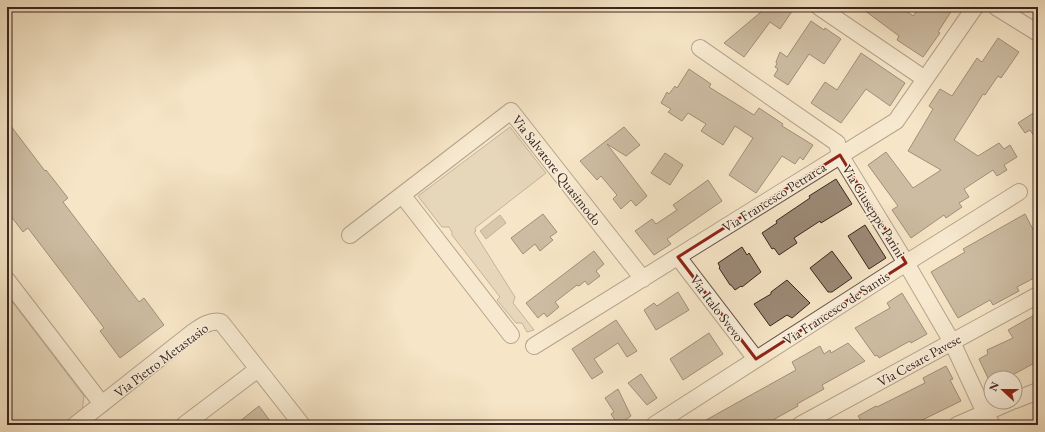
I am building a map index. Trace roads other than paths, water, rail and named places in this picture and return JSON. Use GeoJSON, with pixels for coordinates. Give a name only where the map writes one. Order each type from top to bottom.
{"type":"FeatureCollection","features":[{"type":"Feature","properties":{"kind":"street"},"geometry":{"type":"LineString","coordinates":[[819,7],[925,79]]}},
{"type":"Feature","properties":{"kind":"street","name":"Via Francesco Petrarca"},"geometry":{"type":"LineString","coordinates":[[534,346],[896,121],[975,7]]}},
{"type":"Feature","properties":{"kind":"street"},"geometry":{"type":"LineString","coordinates":[[996,7],[1038,33]]}},
{"type":"Feature","properties":{"kind":"street","name":"Via Giuseppe Parini"},"geometry":{"type":"LineString","coordinates":[[700,48],[838,144],[840,155],[952,342],[988,419]]}},
{"type":"Feature","properties":{"kind":"street","name":"Via Salvatore Quasimodo"},"geometry":{"type":"LineString","coordinates":[[350,235],[403,196],[511,111],[643,279]]}},
{"type":"Feature","properties":{"kind":"street","name":"Via Francesco de Santis"},"geometry":{"type":"LineString","coordinates":[[654,425],[1019,192]]}},
{"type":"Feature","properties":{"kind":"street"},"geometry":{"type":"LineString","coordinates":[[403,196],[512,335]]}},
{"type":"Feature","properties":{"kind":"street","name":"Via Italo Svevo"},"geometry":{"type":"LineString","coordinates":[[678,257],[756,359]]}},
{"type":"Feature","properties":{"kind":"street"},"geometry":{"type":"LineString","coordinates":[[7,280],[102,404]]}},
{"type":"Feature","properties":{"kind":"street","name":"Via Cesare Pavese"},"geometry":{"type":"LineString","coordinates":[[800,425],[1038,295]]}},
{"type":"Feature","properties":{"kind":"street","name":"Via Pietro Metastasio"},"geometry":{"type":"LineString","coordinates":[[75,425],[193,332],[206,324],[215,321],[221,322],[302,425]]}},
{"type":"Feature","properties":{"kind":"street"},"geometry":{"type":"LineString","coordinates":[[184,425],[258,369]]}},
{"type":"Feature","properties":{"kind":"street"},"geometry":{"type":"LineString","coordinates":[[1023,397],[1038,391]]}},
{"type":"Feature","properties":{"kind":"street"},"geometry":{"type":"LineString","coordinates":[[957,425],[988,419],[1000,410]]}}]}
